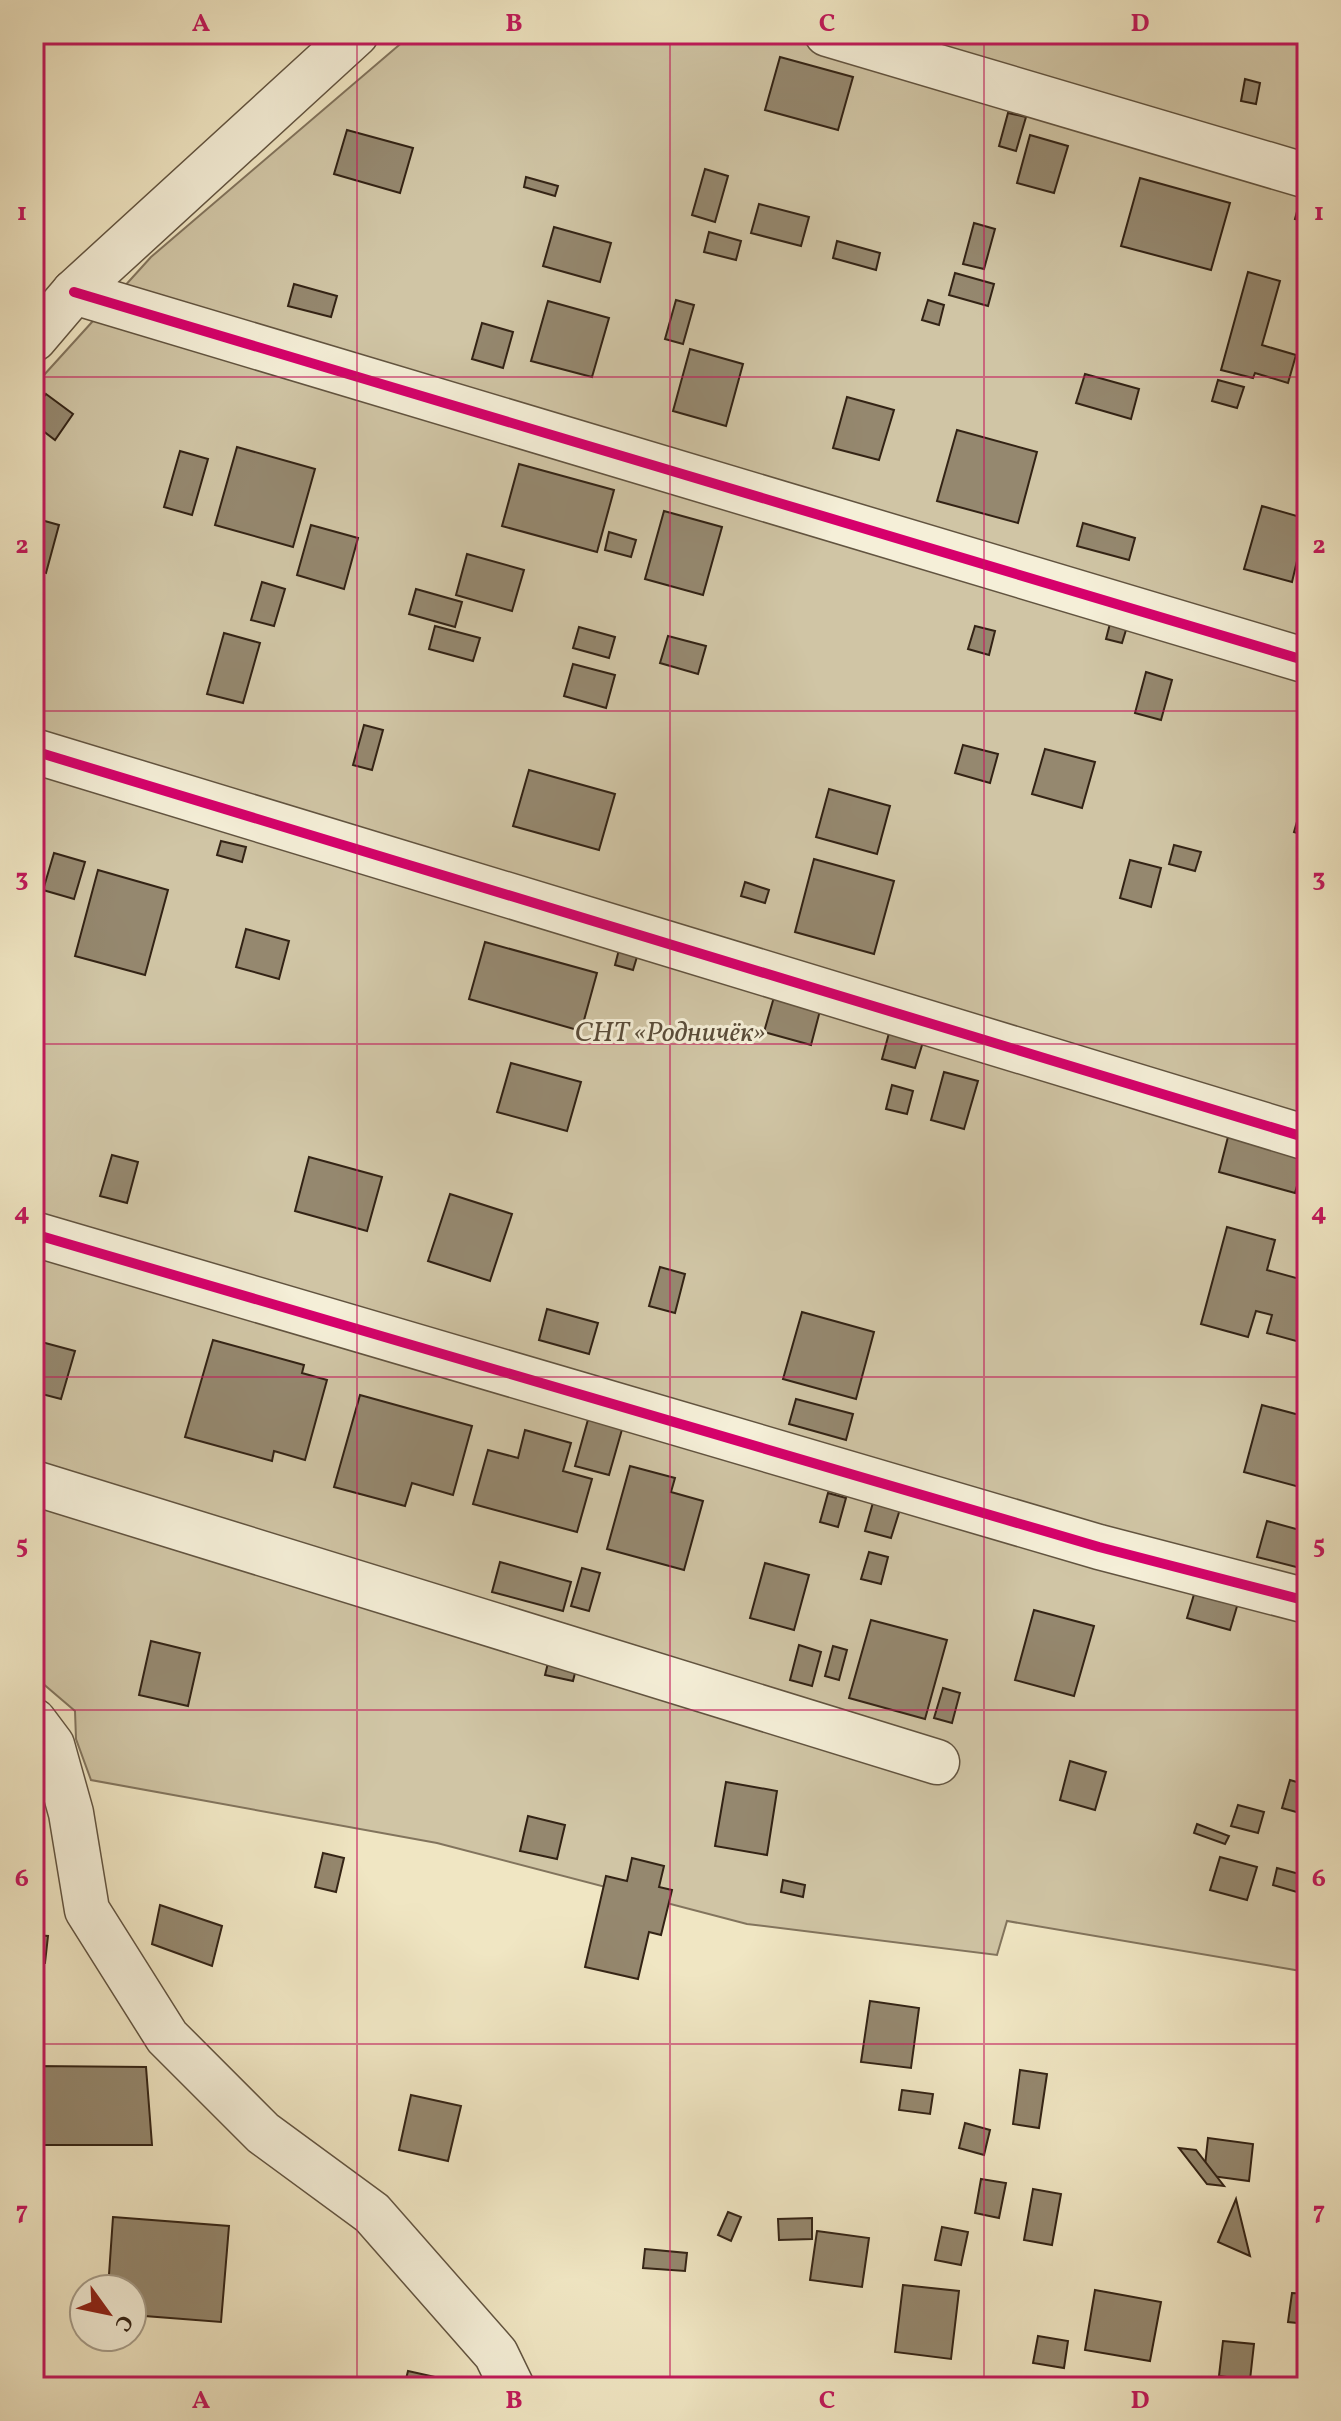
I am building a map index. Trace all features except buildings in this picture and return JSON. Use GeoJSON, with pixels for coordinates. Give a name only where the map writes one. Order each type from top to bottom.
{"type":"FeatureCollection","features":[{"type":"Feature","properties":{"kind":"street"},"geometry":{"type":"LineString","coordinates":[[34,339],[74,292],[356,34]]}},
{"type":"Feature","properties":{"kind":"street"},"geometry":{"type":"LineString","coordinates":[[827,34],[1307,176]]}},
{"type":"Feature","properties":{"kind":"street"},"geometry":{"type":"LineString","coordinates":[[74,292],[1307,661]]}},
{"type":"Feature","properties":{"kind":"street"},"geometry":{"type":"LineString","coordinates":[[34,751],[1307,1138]]}},
{"type":"Feature","properties":{"kind":"street"},"geometry":{"type":"LineString","coordinates":[[34,1234],[1099,1547],[1307,1601]]}},
{"type":"Feature","properties":{"kind":"street"},"geometry":{"type":"LineString","coordinates":[[34,1483],[937,1762]]}},
{"type":"Feature","properties":{"kind":"street"},"geometry":{"type":"LineString","coordinates":[[34,1721],[52,1745],[71,1813],[87,1910],[167,2037],[263,2133],[372,2213],[496,2354],[512,2387]]}},
{"type":"Feature","properties":{"kind":"green space","name":"СНТ «Родничёк»"},"geometry":{"type":"Polygon","coordinates":[[[412,34],[1307,34],[1307,1972],[1007,1921],[997,1955],[747,1924],[437,1843],[91,1780],[76,1739],[75,1711],[34,1676],[34,386],[151,257],[412,34]]]}},
{"type":"Feature","properties":{"kind":"cycle path"},"geometry":{"type":"LineString","coordinates":[[74,292],[1307,661]]}},
{"type":"Feature","properties":{"kind":"cycle path"},"geometry":{"type":"LineString","coordinates":[[34,751],[1307,1138]]}},
{"type":"Feature","properties":{"kind":"cycle path"},"geometry":{"type":"LineString","coordinates":[[34,1234],[1099,1547],[1307,1601]]}}]}
